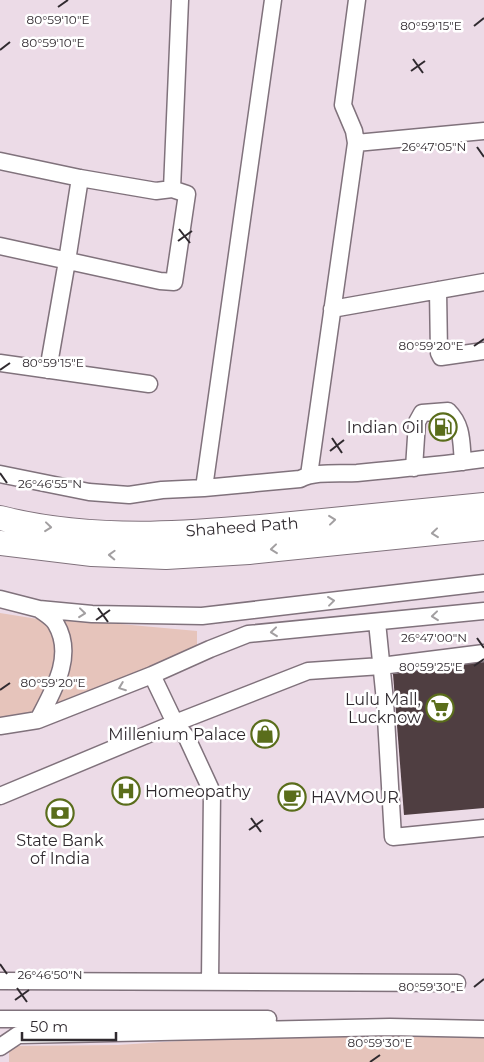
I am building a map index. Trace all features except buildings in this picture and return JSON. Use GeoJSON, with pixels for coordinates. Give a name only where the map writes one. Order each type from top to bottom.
{"type":"FeatureCollection","features":[{"type":"Feature","properties":{"kind":"highway","name":"Shaheed Path"},"geometry":{"type":"LineString","coordinates":[[0,518],[24,524],[110,533],[220,531],[484,505]]}},
{"type":"Feature","properties":{"kind":"highway","name":"Shaheed Path"},"geometry":{"type":"LineString","coordinates":[[0,543],[92,554],[166,557],[249,552],[484,528]]}},
{"type":"Feature","properties":{"kind":"street"},"geometry":{"type":"LineString","coordinates":[[172,189],[180,0]]}},
{"type":"Feature","properties":{"kind":"street"},"geometry":{"type":"LineString","coordinates":[[204,488],[273,0]]}},
{"type":"Feature","properties":{"kind":"street"},"geometry":{"type":"LineString","coordinates":[[308,475],[356,143],[354,131],[343,105],[357,0]]}},
{"type":"Feature","properties":{"kind":"street"},"geometry":{"type":"LineString","coordinates":[[356,143],[484,131]]}},
{"type":"Feature","properties":{"kind":"street"},"geometry":{"type":"LineString","coordinates":[[0,161],[80,178],[156,191],[172,189],[187,194],[174,282],[160,281],[0,246]]}},
{"type":"Feature","properties":{"kind":"street"},"geometry":{"type":"LineString","coordinates":[[48,370],[80,178]]}},
{"type":"Feature","properties":{"kind":"street"},"geometry":{"type":"LineString","coordinates":[[332,309],[484,282]]}},
{"type":"Feature","properties":{"kind":"street"},"geometry":{"type":"LineString","coordinates":[[438,290],[439,353],[441,356],[484,351]]}},
{"type":"Feature","properties":{"kind":"street"},"geometry":{"type":"LineString","coordinates":[[0,363],[149,384]]}},
{"type":"Feature","properties":{"kind":"street"},"geometry":{"type":"LineString","coordinates":[[414,468],[417,422],[422,413],[429,412],[448,411],[456,419],[460,432],[463,462]]}},
{"type":"Feature","properties":{"kind":"street"},"geometry":{"type":"LineString","coordinates":[[0,474],[89,492],[129,495],[162,490],[300,479],[308,475],[414,468],[484,459]]}},
{"type":"Feature","properties":{"kind":"street"},"geometry":{"type":"LineString","coordinates":[[0,599],[38,609],[92,614],[202,616],[484,583]]}},
{"type":"Feature","properties":{"kind":"street"},"geometry":{"type":"LineString","coordinates":[[38,609],[55,623],[63,641],[64,657],[56,687],[38,720]]}},
{"type":"Feature","properties":{"kind":"street"},"geometry":{"type":"LineString","coordinates":[[0,726],[38,720],[152,675],[248,634],[484,611]]}},
{"type":"Feature","properties":{"kind":"street"},"geometry":{"type":"LineString","coordinates":[[377,622],[391,788],[393,837],[478,828]]}},
{"type":"Feature","properties":{"kind":"street"},"geometry":{"type":"LineString","coordinates":[[0,796],[175,723],[308,671],[381,666],[484,653]]}},
{"type":"Feature","properties":{"kind":"street"},"geometry":{"type":"LineString","coordinates":[[152,675],[175,723],[187,738],[212,792],[210,981]]}},
{"type":"Feature","properties":{"kind":"street"},"geometry":{"type":"LineString","coordinates":[[0,981],[457,983]]}},
{"type":"Feature","properties":{"kind":"street"},"geometry":{"type":"LineString","coordinates":[[0,1019],[484,1019]]}},
{"type":"Feature","properties":{"kind":"street"},"geometry":{"type":"LineString","coordinates":[[0,1047],[18,1035],[390,1028],[484,1029]]}},
{"type":"Feature","properties":{"kind":"shaded area"},"geometry":{"type":"Polygon","coordinates":[[[0,613],[50,621],[87,621],[197,631],[197,650],[24,718],[0,717],[0,613]]]}},
{"type":"Feature","properties":{"kind":"shaded area"},"geometry":{"type":"Polygon","coordinates":[[[318,1032],[484,1037],[484,1062],[9,1062],[9,1046],[118,1045],[318,1032]]]}},
{"type":"Feature","properties":{"kind":"place","name":"Indian Oil"},"geometry":{"type":"Point","coordinates":[443,427]}},
{"type":"Feature","properties":{"kind":"place","name":"Lulu Mall, Lucknow"},"geometry":{"type":"Point","coordinates":[440,708]}},
{"type":"Feature","properties":{"kind":"place","name":"Millenium Palace"},"geometry":{"type":"Point","coordinates":[265,734]}},
{"type":"Feature","properties":{"kind":"place","name":"Homeopathy"},"geometry":{"type":"Point","coordinates":[126,791]}},
{"type":"Feature","properties":{"kind":"place","name":"HAVMOUR"},"geometry":{"type":"Point","coordinates":[292,797]}},
{"type":"Feature","properties":{"kind":"place","name":"State Bank of India"},"geometry":{"type":"Point","coordinates":[60,813]}}]}
